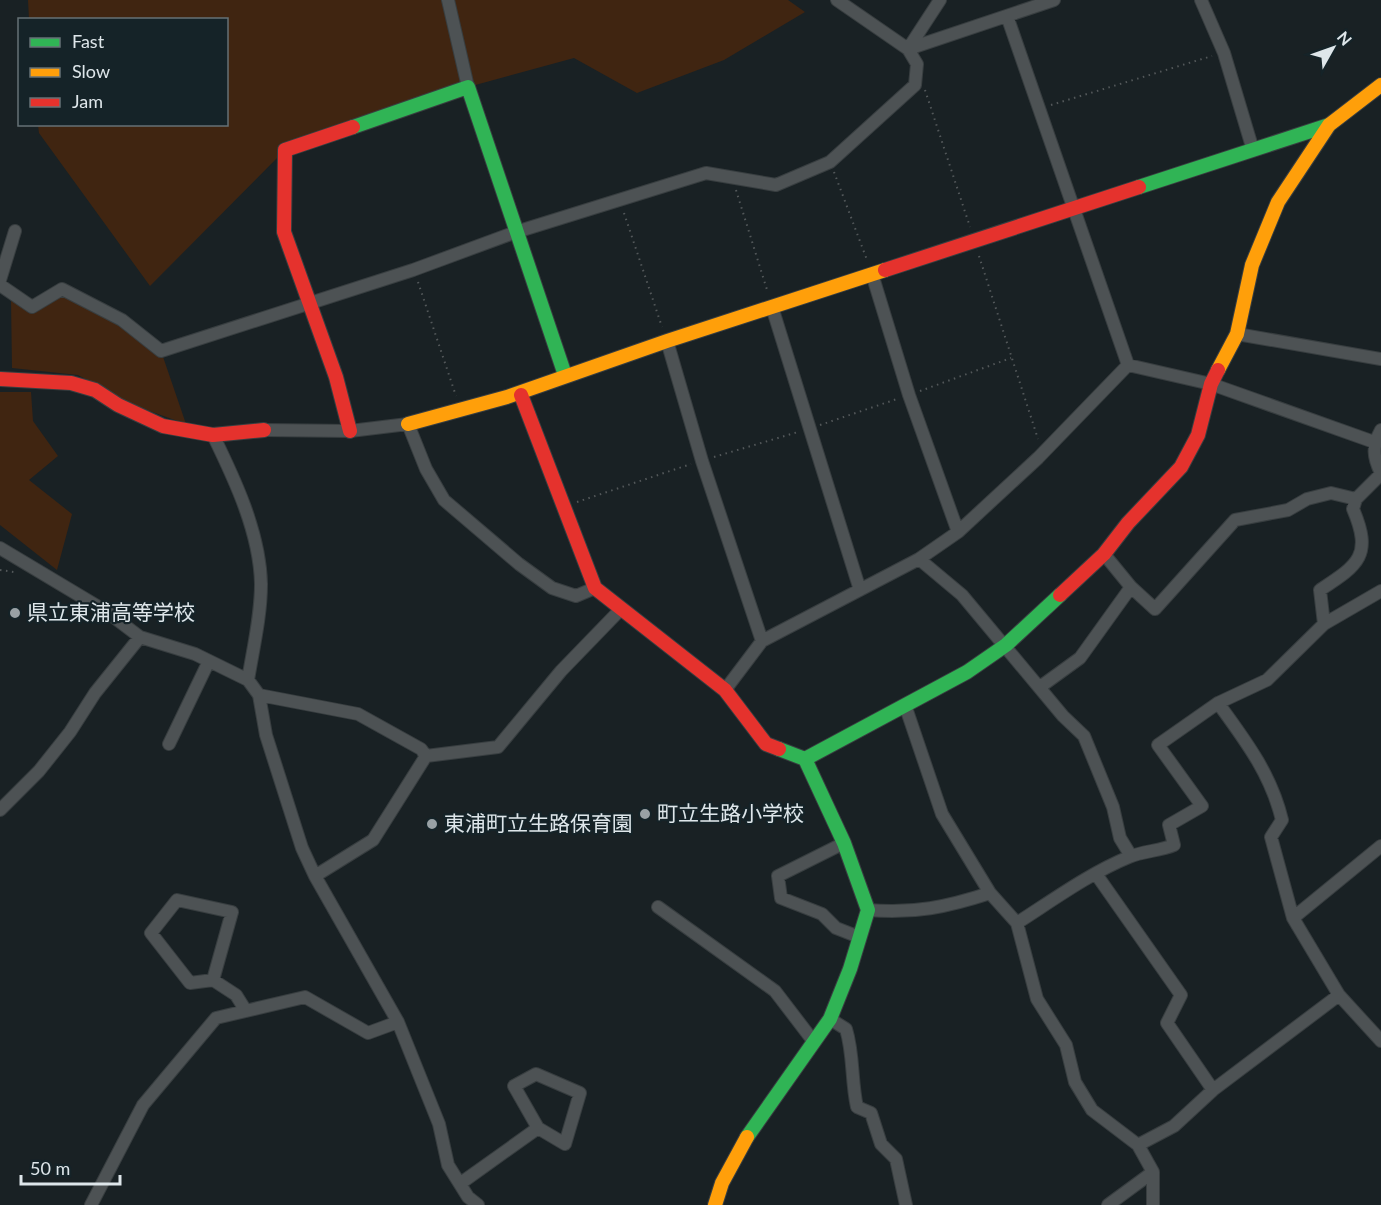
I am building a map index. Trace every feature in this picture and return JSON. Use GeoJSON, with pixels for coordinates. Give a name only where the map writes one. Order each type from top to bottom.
{"type":"FeatureCollection","features":[{"type":"Feature","properties":{"kind":"street"},"geometry":{"type":"LineString","coordinates":[[448,0],[468,87],[565,375]]}},
{"type":"Feature","properties":{"kind":"street"},"geometry":{"type":"LineString","coordinates":[[0,285],[32,308],[62,288],[122,320],[161,351],[413,270],[516,232],[706,172],[776,185],[830,162],[915,85],[917,64],[908,49],[837,0]]}},
{"type":"Feature","properties":{"kind":"street"},"geometry":{"type":"LineString","coordinates":[[908,49],[940,0]]}},
{"type":"Feature","properties":{"kind":"street"},"geometry":{"type":"LineString","coordinates":[[908,49],[1054,0]]}},
{"type":"Feature","properties":{"kind":"street"},"geometry":{"type":"LineString","coordinates":[[1201,0],[1224,53],[1253,150]]}},
{"type":"Feature","properties":{"kind":"street"},"geometry":{"type":"LineString","coordinates":[[1007,16],[1128,365]]}},
{"type":"Feature","properties":{"kind":"street"},"geometry":{"type":"LineString","coordinates":[[805,759],[967,672],[1006,645],[1104,554],[1181,467],[1198,435],[1211,384],[1237,334],[1252,265],[1278,202],[1329,125],[1381,85]]}},
{"type":"Feature","properties":{"kind":"street"},"geometry":{"type":"LineString","coordinates":[[350,431],[336,377],[284,232],[285,150],[468,87]]}},
{"type":"Feature","properties":{"kind":"street"},"geometry":{"type":"LineString","coordinates":[[0,379],[71,382],[95,390],[118,405],[163,426],[213,435],[264,430],[350,431],[408,424],[462,413],[521,395],[565,375],[1329,125]]}},
{"type":"Feature","properties":{"kind":"street"},"geometry":{"type":"LineString","coordinates":[[0,280],[15,231]]}},
{"type":"Feature","properties":{"kind":"street"},"geometry":{"type":"LineString","coordinates":[[872,274],[909,395],[958,532]]}},
{"type":"Feature","properties":{"kind":"street"},"geometry":{"type":"LineString","coordinates":[[772,307],[860,590]]}},
{"type":"Feature","properties":{"kind":"street"},"geometry":{"type":"LineString","coordinates":[[1237,334],[1381,359]]}},
{"type":"Feature","properties":{"kind":"street"},"geometry":{"type":"LineString","coordinates":[[667,341],[702,461],[762,641]]}},
{"type":"Feature","properties":{"kind":"street"},"geometry":{"type":"LineString","coordinates":[[1128,365],[1211,384],[1374,442]]}},
{"type":"Feature","properties":{"kind":"street"},"geometry":{"type":"LineString","coordinates":[[724,690],[762,641],[919,559],[958,532],[1043,453],[1128,365]]}},
{"type":"Feature","properties":{"kind":"street"},"geometry":{"type":"LineString","coordinates":[[521,395],[595,588],[724,690],[766,744],[805,759],[844,843],[868,910],[850,969],[830,1019],[740,1149],[722,1183],[715,1205]]}},
{"type":"Feature","properties":{"kind":"street"},"geometry":{"type":"LineString","coordinates":[[408,424],[426,470],[444,500],[519,564],[552,588],[576,596],[595,588]]}},
{"type":"Feature","properties":{"kind":"street"},"geometry":{"type":"LineString","coordinates":[[1324,624],[1320,590],[1350,570],[1360,557],[1363,548],[1361,528],[1353,509],[1356,499],[1381,474],[1374,458],[1374,442],[1381,430]]}},
{"type":"Feature","properties":{"kind":"street"},"geometry":{"type":"LineString","coordinates":[[213,435],[234,477],[258,555],[261,584],[248,680]]}},
{"type":"Feature","properties":{"kind":"street"},"geometry":{"type":"LineString","coordinates":[[1104,554],[1131,586],[1155,609],[1235,520],[1288,510],[1307,499],[1331,493],[1356,499]]}},
{"type":"Feature","properties":{"kind":"street"},"geometry":{"type":"LineString","coordinates":[[0,548],[106,612],[140,637],[195,654],[208,663],[248,680],[259,695],[266,735],[302,848],[315,876],[398,1022],[439,1124],[448,1165],[468,1197],[478,1205]]}},
{"type":"Feature","properties":{"kind":"street"},"geometry":{"type":"LineString","coordinates":[[919,559],[962,595],[1064,716],[1084,736],[1113,807],[1120,838],[1131,856]]}},
{"type":"Feature","properties":{"kind":"street"},"geometry":{"type":"LineString","coordinates":[[1040,687],[1080,658],[1131,586]]}},
{"type":"Feature","properties":{"kind":"street"},"geometry":{"type":"LineString","coordinates":[[1017,923],[1096,874],[1131,856],[1155,853],[1174,845],[1169,825],[1202,806],[1158,745],[1218,703],[1267,681],[1324,624],[1381,591]]}},
{"type":"Feature","properties":{"kind":"street"},"geometry":{"type":"LineString","coordinates":[[426,756],[498,747],[561,671],[621,609]]}},
{"type":"Feature","properties":{"kind":"street"},"geometry":{"type":"LineString","coordinates":[[0,810],[39,771],[70,732],[95,693],[140,637]]}},
{"type":"Feature","properties":{"kind":"street"},"geometry":{"type":"LineString","coordinates":[[168,744],[208,663]]}},
{"type":"Feature","properties":{"kind":"street"},"geometry":{"type":"LineString","coordinates":[[259,695],[358,714],[422,749],[426,756]]}},
{"type":"Feature","properties":{"kind":"street"},"geometry":{"type":"LineString","coordinates":[[1218,703],[1260,761],[1278,801],[1282,820],[1271,837],[1293,918],[1340,995],[1381,1041]]}},
{"type":"Feature","properties":{"kind":"street"},"geometry":{"type":"LineString","coordinates":[[905,705],[942,814],[990,893],[1017,923],[1037,999],[1066,1045],[1075,1082],[1092,1110],[1138,1145],[1153,1172],[1154,1205]]}},
{"type":"Feature","properties":{"kind":"street"},"geometry":{"type":"LineString","coordinates":[[315,876],[373,840],[426,756]]}},
{"type":"Feature","properties":{"kind":"street"},"geometry":{"type":"LineString","coordinates":[[844,843],[778,876],[782,898],[822,914],[836,927],[859,937]]}},
{"type":"Feature","properties":{"kind":"street"},"geometry":{"type":"LineString","coordinates":[[1293,918],[1381,846]]}},
{"type":"Feature","properties":{"kind":"street"},"geometry":{"type":"LineString","coordinates":[[1096,874],[1181,994],[1167,1023],[1213,1090]]}},
{"type":"Feature","properties":{"kind":"street"},"geometry":{"type":"LineString","coordinates":[[868,910],[903,913],[952,906],[990,893]]}},
{"type":"Feature","properties":{"kind":"street"},"geometry":{"type":"LineString","coordinates":[[213,980],[232,912],[177,900],[151,933],[189,983],[213,980],[236,995],[246,1011]]}},
{"type":"Feature","properties":{"kind":"street"},"geometry":{"type":"LineString","coordinates":[[658,907],[775,991],[814,1042]]}},
{"type":"Feature","properties":{"kind":"street"},"geometry":{"type":"LineString","coordinates":[[1138,1145],[1174,1126],[1213,1090],[1340,995]]}},
{"type":"Feature","properties":{"kind":"street"},"geometry":{"type":"LineString","coordinates":[[91,1205],[143,1105],[216,1018],[305,997],[368,1033],[398,1022]]}},
{"type":"Feature","properties":{"kind":"street"},"geometry":{"type":"LineString","coordinates":[[830,1019],[846,1029],[851,1044],[851,1080],[857,1107],[870,1113],[881,1144],[896,1159],[906,1205]]}},
{"type":"Feature","properties":{"kind":"street"},"geometry":{"type":"LineString","coordinates":[[536,1074],[580,1093],[565,1144],[538,1128],[514,1086],[536,1074]]}},
{"type":"Feature","properties":{"kind":"street"},"geometry":{"type":"LineString","coordinates":[[461,1183],[538,1128]]}},
{"type":"Feature","properties":{"kind":"street"},"geometry":{"type":"LineString","coordinates":[[1108,1205],[1153,1172]]}},
{"type":"Feature","properties":{"kind":"path"},"geometry":{"type":"LineString","coordinates":[[1039,109],[1224,53]]}},
{"type":"Feature","properties":{"kind":"path"},"geometry":{"type":"LineString","coordinates":[[924,86],[1043,453]]}},
{"type":"Feature","properties":{"kind":"path"},"geometry":{"type":"LineString","coordinates":[[830,162],[872,274]]}},
{"type":"Feature","properties":{"kind":"path"},"geometry":{"type":"LineString","coordinates":[[731,176],[772,307]]}},
{"type":"Feature","properties":{"kind":"path"},"geometry":{"type":"LineString","coordinates":[[620,200],[667,341]]}},
{"type":"Feature","properties":{"kind":"path"},"geometry":{"type":"LineString","coordinates":[[413,270],[462,413]]}},
{"type":"Feature","properties":{"kind":"path"},"geometry":{"type":"LineString","coordinates":[[563,506],[909,395],[1011,358]]}},
{"type":"Feature","properties":{"kind":"shaded area"},"geometry":{"type":"Polygon","coordinates":[[[28,0],[788,0],[805,12],[724,60],[637,93],[574,58],[468,87],[285,150],[150,286],[39,133],[38,126],[228,126],[228,18],[29,18],[28,0]]]}},
{"type":"Feature","properties":{"kind":"shaded area"},"geometry":{"type":"Polygon","coordinates":[[[62,289],[161,351],[186,424],[127,403],[78,375],[12,368],[11,300],[32,307],[62,289]]]}},
{"type":"Feature","properties":{"kind":"shaded area"},"geometry":{"type":"Polygon","coordinates":[[[0,392],[31,392],[33,421],[58,456],[29,480],[72,514],[57,570],[0,525],[0,392]]]}},
{"type":"Feature","properties":{"kind":"traffic: fast"},"geometry":{"type":"LineString","coordinates":[[353,127],[468,87],[565,375]]}},
{"type":"Feature","properties":{"kind":"traffic: fast"},"geometry":{"type":"LineString","coordinates":[[1139,187],[1329,125]]}},
{"type":"Feature","properties":{"kind":"traffic: fast"},"geometry":{"type":"LineString","coordinates":[[805,759],[967,672],[1006,645],[1060,595]]}},
{"type":"Feature","properties":{"kind":"traffic: fast"},"geometry":{"type":"LineString","coordinates":[[747,1137],[830,1019],[850,969],[868,910],[844,843],[805,759],[779,749]]}},
{"type":"Feature","properties":{"kind":"traffic: slow"},"geometry":{"type":"LineString","coordinates":[[1218,370],[1237,334],[1252,265],[1278,202],[1329,125],[1381,85]]}},
{"type":"Feature","properties":{"kind":"traffic: slow"},"geometry":{"type":"LineString","coordinates":[[408,424],[507,397],[667,341],[885,270]]}},
{"type":"Feature","properties":{"kind":"traffic: slow"},"geometry":{"type":"LineString","coordinates":[[715,1205],[722,1183],[747,1137]]}},
{"type":"Feature","properties":{"kind":"traffic: jam"},"geometry":{"type":"LineString","coordinates":[[350,431],[336,377],[284,232],[285,150],[353,127]]}},
{"type":"Feature","properties":{"kind":"traffic: jam"},"geometry":{"type":"LineString","coordinates":[[885,270],[1139,187]]}},
{"type":"Feature","properties":{"kind":"traffic: jam"},"geometry":{"type":"LineString","coordinates":[[1060,595],[1104,554],[1128,523],[1181,467],[1198,435],[1211,384],[1218,370]]}},
{"type":"Feature","properties":{"kind":"traffic: jam"},"geometry":{"type":"LineString","coordinates":[[0,379],[71,383],[95,390],[118,405],[163,426],[213,435],[264,430]]}},
{"type":"Feature","properties":{"kind":"traffic: jam"},"geometry":{"type":"LineString","coordinates":[[521,395],[595,588],[725,690],[766,744],[779,749]]}},
{"type":"Feature","properties":{"kind":"place","name":"県立東浦高等学校"},"geometry":{"type":"Point","coordinates":[15,613]}},
{"type":"Feature","properties":{"kind":"place","name":"町立生路小学校"},"geometry":{"type":"Point","coordinates":[645,814]}},
{"type":"Feature","properties":{"kind":"place","name":"東浦町立生路保育園"},"geometry":{"type":"Point","coordinates":[432,824]}}]}
